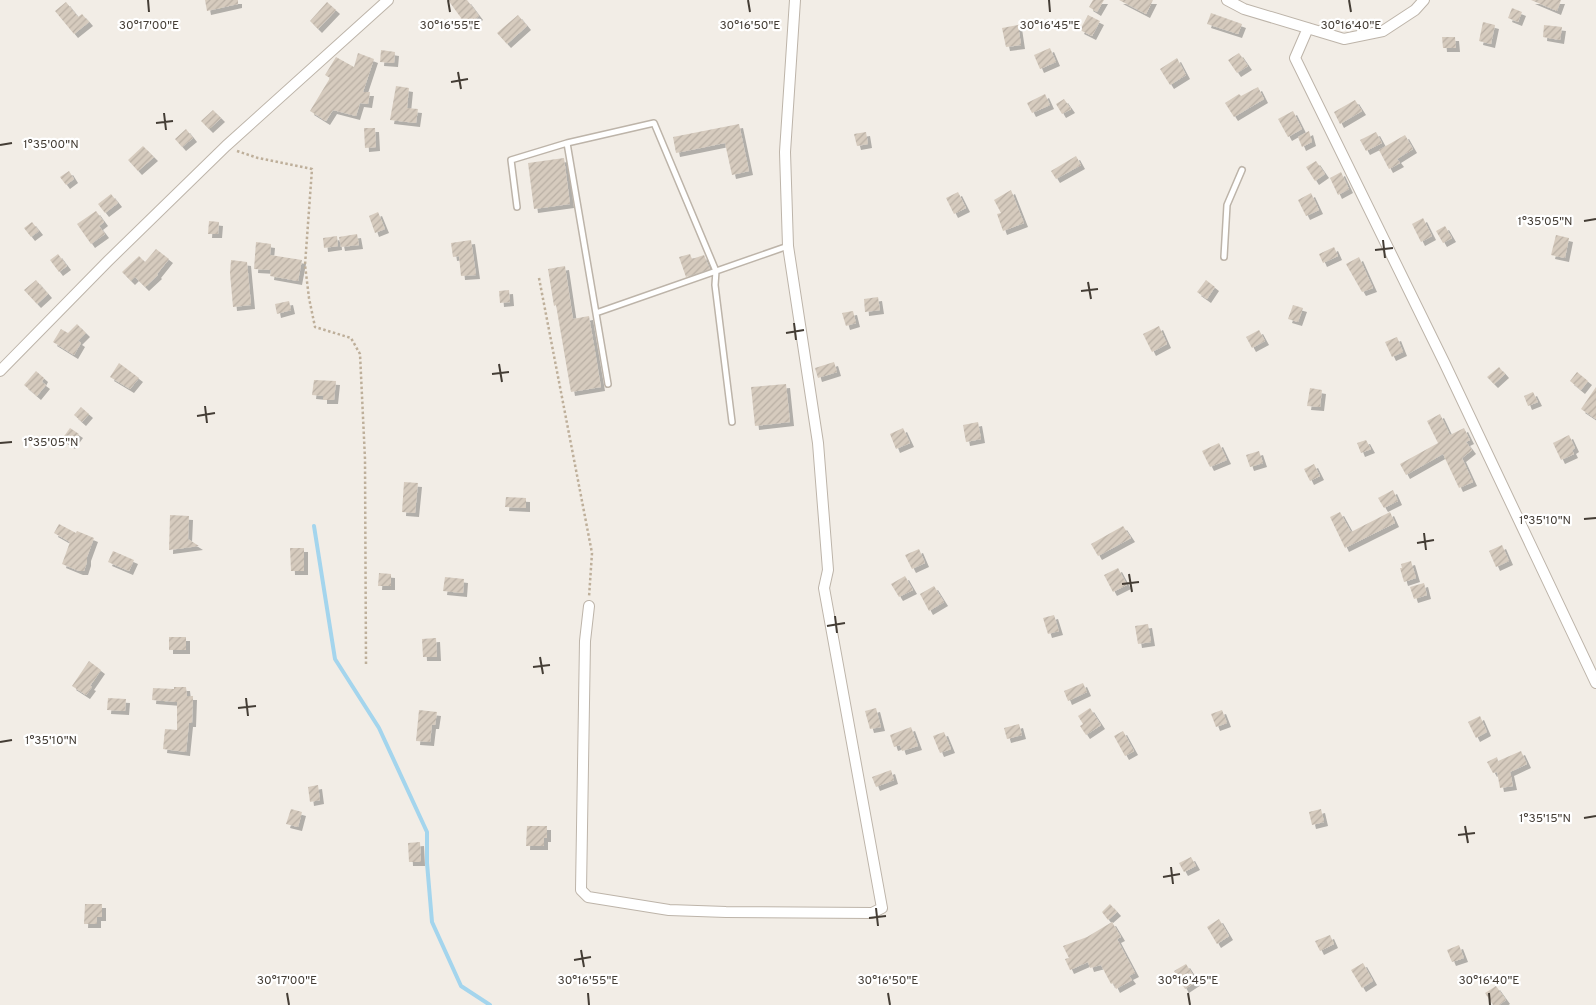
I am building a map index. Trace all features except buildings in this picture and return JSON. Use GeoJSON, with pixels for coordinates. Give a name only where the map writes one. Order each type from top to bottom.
{"type":"FeatureCollection","features":[{"type":"Feature","properties":{"kind":"street"},"geometry":{"type":"LineString","coordinates":[[0,371],[108,261],[226,146],[388,0]]}},
{"type":"Feature","properties":{"kind":"street"},"geometry":{"type":"LineString","coordinates":[[589,606],[585,640],[581,890],[588,897],[669,910],[872,913],[882,908],[824,588],[828,570],[818,443],[788,246],[785,152],[795,0]]}},
{"type":"Feature","properties":{"kind":"street"},"geometry":{"type":"LineString","coordinates":[[1227,0],[1244,9],[1344,39],[1383,32],[1415,10],[1424,0]]}},
{"type":"Feature","properties":{"kind":"street"},"geometry":{"type":"LineString","coordinates":[[1308,28],[1294,58],[1444,362],[1596,683]]}},
{"type":"Feature","properties":{"kind":"lane"},"geometry":{"type":"LineString","coordinates":[[517,206],[511,160],[567,143],[654,123],[716,271],[732,422]]}},
{"type":"Feature","properties":{"kind":"lane"},"geometry":{"type":"LineString","coordinates":[[567,143],[608,384]]}},
{"type":"Feature","properties":{"kind":"lane"},"geometry":{"type":"LineString","coordinates":[[1224,257],[1226,205],[1242,170]]}},
{"type":"Feature","properties":{"kind":"lane"},"geometry":{"type":"LineString","coordinates":[[596,313],[788,246]]}},
{"type":"Feature","properties":{"kind":"path"},"geometry":{"type":"LineString","coordinates":[[226,146],[258,158],[312,169],[305,265],[315,327],[351,338],[360,354],[365,459],[366,665]]}},
{"type":"Feature","properties":{"kind":"path"},"geometry":{"type":"LineString","coordinates":[[539,278],[592,553],[589,606]]}},
{"type":"Feature","properties":{"kind":"waterway"},"geometry":{"type":"LineString","coordinates":[[314,526],[335,659],[379,728],[427,832],[427,863],[432,922],[461,986],[490,1005]]}}]}
